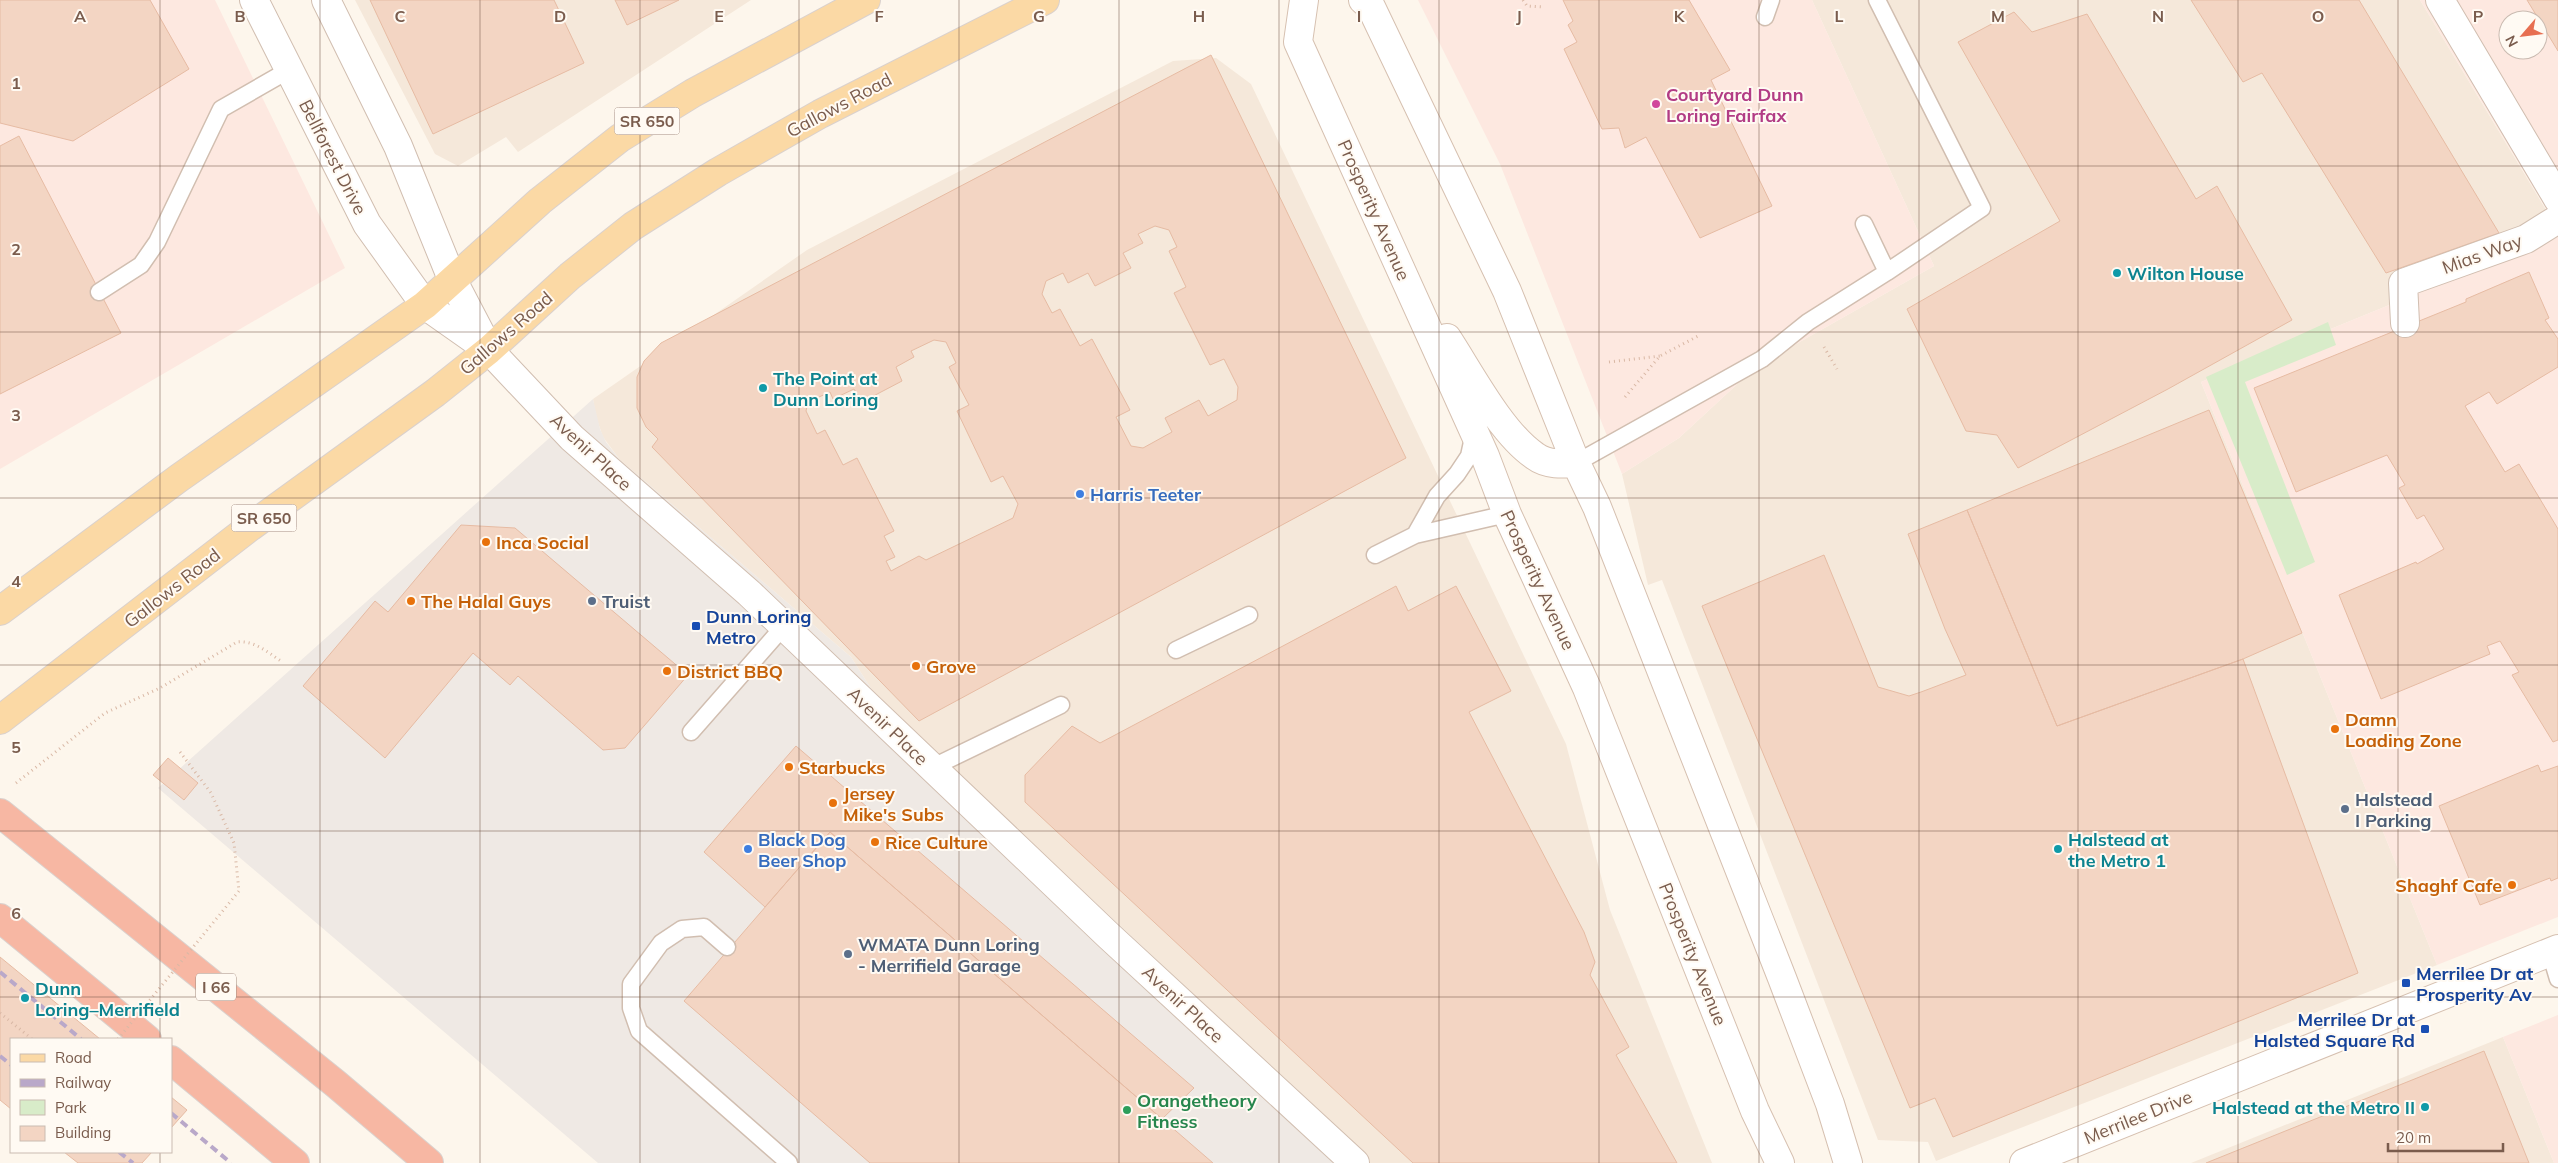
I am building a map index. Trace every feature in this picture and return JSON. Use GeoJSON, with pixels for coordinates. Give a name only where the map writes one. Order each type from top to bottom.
{"type":"FeatureCollection","features":[{"type":"Feature","properties":{"kind":"highway","name":"I 66"},"geometry":{"type":"LineString","coordinates":[[0,813],[336,1084],[429,1163]]}},
{"type":"Feature","properties":{"kind":"highway"},"geometry":{"type":"LineString","coordinates":[[0,918],[146,1038]]}},
{"type":"Feature","properties":{"kind":"highway"},"geometry":{"type":"LineString","coordinates":[[172,1061],[295,1163]]}},
{"type":"Feature","properties":{"kind":"main road","name":"SR 650"},"geometry":{"type":"LineString","coordinates":[[0,612],[179,478],[426,304],[540,201],[620,138],[693,93],[866,0]]}},
{"type":"Feature","properties":{"kind":"main road","name":"Gallows Road"},"geometry":{"type":"LineString","coordinates":[[0,720],[250,527],[435,394],[489,350],[570,276],[633,226],[718,172],[820,114],[1045,0]]}},
{"type":"Feature","properties":{"kind":"street","name":"Bellforest Drive"},"geometry":{"type":"LineString","coordinates":[[254,0],[367,224],[426,304],[489,350]]}},
{"type":"Feature","properties":{"kind":"street"},"geometry":{"type":"LineString","coordinates":[[326,0],[398,146],[452,279],[489,350]]}},
{"type":"Feature","properties":{"kind":"street","name":"Prosperity Avenue"},"geometry":{"type":"LineString","coordinates":[[1304,0],[1298,42],[1474,431],[1508,514],[1587,688],[1755,1111],[1780,1163]]}},
{"type":"Feature","properties":{"kind":"street"},"geometry":{"type":"LineString","coordinates":[[1364,0],[1371,7],[1507,291],[1576,463],[1600,516],[1782,978],[1830,1104],[1848,1163]]}},
{"type":"Feature","properties":{"kind":"street"},"geometry":{"type":"LineString","coordinates":[[2440,0],[2558,199]]}},
{"type":"Feature","properties":{"kind":"street","name":"Mias Way"},"geometry":{"type":"LineString","coordinates":[[2405,323],[2403,283],[2526,239],[2558,220]]}},
{"type":"Feature","properties":{"kind":"street"},"geometry":{"type":"LineString","coordinates":[[1401,269],[1509,431],[1536,457],[1556,464],[1576,463]]}},
{"type":"Feature","properties":{"kind":"street","name":"Avenir Place"},"geometry":{"type":"LineString","coordinates":[[489,350],[572,438],[784,626],[1109,936],[1355,1163]]}},
{"type":"Feature","properties":{"kind":"street","name":"Merrilee Drive"},"geometry":{"type":"LineString","coordinates":[[2024,1163],[2554,950]]}},
{"type":"Feature","properties":{"kind":"lane"},"geometry":{"type":"LineString","coordinates":[[1765,17],[1771,0]]}},
{"type":"Feature","properties":{"kind":"lane"},"geometry":{"type":"LineString","coordinates":[[1576,463],[1762,359],[1808,322],[1888,272],[1982,208],[1877,0]]}},
{"type":"Feature","properties":{"kind":"lane"},"geometry":{"type":"LineString","coordinates":[[99,292],[140,265],[157,242],[221,109],[289,70]]}},
{"type":"Feature","properties":{"kind":"lane"},"geometry":{"type":"LineString","coordinates":[[1864,224],[1888,272]]}},
{"type":"Feature","properties":{"kind":"lane"},"geometry":{"type":"LineString","coordinates":[[1415,535],[1436,496],[1457,474],[1469,456],[1474,431]]}},
{"type":"Feature","properties":{"kind":"lane"},"geometry":{"type":"LineString","coordinates":[[1375,555],[1415,535],[1508,514]]}},
{"type":"Feature","properties":{"kind":"lane"},"geometry":{"type":"LineString","coordinates":[[1176,650],[1250,615]]}},
{"type":"Feature","properties":{"kind":"lane"},"geometry":{"type":"LineString","coordinates":[[691,732],[784,626]]}},
{"type":"Feature","properties":{"kind":"lane"},"geometry":{"type":"LineString","coordinates":[[931,768],[1061,705]]}},
{"type":"Feature","properties":{"kind":"lane"},"geometry":{"type":"LineString","coordinates":[[727,947],[704,927],[682,929],[661,943],[631,984],[630,1008],[639,1031],[789,1163]]}},
{"type":"Feature","properties":{"kind":"lane"},"geometry":{"type":"LineString","coordinates":[[2554,950],[2558,979]]}},
{"type":"Feature","properties":{"kind":"path"},"geometry":{"type":"LineString","coordinates":[[1523,0],[1527,6],[1543,7]]}},
{"type":"Feature","properties":{"kind":"path"},"geometry":{"type":"LineString","coordinates":[[1609,362],[1660,356],[1700,335]]}},
{"type":"Feature","properties":{"kind":"path"},"geometry":{"type":"LineString","coordinates":[[1819,340],[1837,370]]}},
{"type":"Feature","properties":{"kind":"path"},"geometry":{"type":"LineString","coordinates":[[1624,397],[1660,356]]}},
{"type":"Feature","properties":{"kind":"path"},"geometry":{"type":"LineString","coordinates":[[15,784],[105,713],[160,688],[237,642],[245,641],[256,645],[281,661]]}},
{"type":"Feature","properties":{"kind":"path"},"geometry":{"type":"LineString","coordinates":[[119,1038],[239,891],[234,843],[211,793],[180,752]]}},
{"type":"Feature","properties":{"kind":"path"},"geometry":{"type":"LineString","coordinates":[[0,1013],[31,1038]]}},
{"type":"Feature","properties":{"kind":"shaded area"},"geometry":{"type":"Polygon","coordinates":[[[0,0],[215,0],[345,268],[0,469],[0,0]]]}},
{"type":"Feature","properties":{"kind":"shaded area"},"geometry":{"type":"Polygon","coordinates":[[[355,0],[751,0],[518,152],[506,137],[458,166],[435,154],[355,0]]]}},
{"type":"Feature","properties":{"kind":"shaded area"},"geometry":{"type":"Polygon","coordinates":[[[1418,0],[1812,0],[1934,266],[1766,361],[1746,376],[1679,438],[1622,474],[1500,164],[1418,0]]]}},
{"type":"Feature","properties":{"kind":"shaded area"},"geometry":{"type":"Polygon","coordinates":[[[1812,0],[2420,0],[2558,230],[2558,236],[2201,382],[2437,965],[1936,1161],[1928,1142],[1878,1140],[1662,580],[1648,585],[1622,474],[1679,438],[1746,376],[1766,361],[1934,266],[1812,0]]]}},
{"type":"Feature","properties":{"kind":"shaded area"},"geometry":{"type":"Polygon","coordinates":[[[2420,0],[2558,0],[2558,230],[2554,222],[2420,0]]]}},
{"type":"Feature","properties":{"kind":"shaded area"},"geometry":{"type":"Polygon","coordinates":[[[1216,58],[1251,84],[1566,744],[1610,910],[1712,1163],[1365,1163],[1280,1084],[1160,963],[1068,877],[900,734],[851,657],[620,460],[603,437],[596,417],[593,399],[807,250],[1173,61],[1216,58]]]}},
{"type":"Feature","properties":{"kind":"shaded area"},"geometry":{"type":"Polygon","coordinates":[[[2558,236],[2558,917],[2437,965],[2201,382],[2558,236]]]}},
{"type":"Feature","properties":{"kind":"shaded area"},"geometry":{"type":"Polygon","coordinates":[[[593,399],[600,429],[606,442],[620,460],[851,657],[900,734],[1068,877],[1160,963],[1280,1084],[1365,1163],[598,1163],[158,788],[593,399]]]}},
{"type":"Feature","properties":{"kind":"shaded area"},"geometry":{"type":"Polygon","coordinates":[[[2558,1015],[2558,1163],[2554,1163],[2503,1037],[2558,1015]]]}},
{"type":"Feature","properties":{"kind":"shaded area","name":"Halstead at the Metro II"},"geometry":{"type":"Polygon","coordinates":[[[2503,1037],[2554,1163],[2191,1163],[2503,1037]]]}},
{"type":"Feature","properties":{"kind":"green space"},"geometry":{"type":"Polygon","coordinates":[[[2328,322],[2336,345],[2245,382],[2315,562],[2287,575],[2206,377],[2328,322]]]}},
{"type":"Feature","properties":{"kind":"building"},"geometry":{"type":"Polygon","coordinates":[[[0,0],[150,0],[189,69],[73,141],[0,123],[0,0]]]}},
{"type":"Feature","properties":{"kind":"building"},"geometry":{"type":"Polygon","coordinates":[[[370,0],[554,0],[584,63],[433,134],[370,0]]]}},
{"type":"Feature","properties":{"kind":"building"},"geometry":{"type":"Polygon","coordinates":[[[615,0],[679,0],[627,25],[615,0]]]}},
{"type":"Feature","properties":{"kind":"building","name":"Courtyard Dunn Loring Fairfax"},"geometry":{"type":"Polygon","coordinates":[[[1563,0],[1689,0],[1730,70],[1711,80],[1772,206],[1700,238],[1646,137],[1625,148],[1619,128],[1602,129],[1564,49],[1577,42],[1568,25],[1573,21],[1563,0]]]}},
{"type":"Feature","properties":{"kind":"building"},"geometry":{"type":"Polygon","coordinates":[[[2191,0],[2359,0],[2499,233],[2386,273],[2262,73],[2243,82],[2191,0]]]}},
{"type":"Feature","properties":{"kind":"building"},"geometry":{"type":"Polygon","coordinates":[[[2527,0],[2558,0],[2558,51],[2548,35],[2548,10],[2533,10],[2527,0]]]}},
{"type":"Feature","properties":{"kind":"building","name":"Wilton House"},"geometry":{"type":"Polygon","coordinates":[[[2014,12],[2032,32],[2087,14],[2196,199],[2217,186],[2292,320],[2168,389],[2018,468],[1997,435],[1966,431],[1907,309],[2060,221],[1958,42],[2014,12]]]}},
{"type":"Feature","properties":{"kind":"building","name":"The Point at Dunn Loring"},"geometry":{"type":"Polygon","coordinates":[[[1211,55],[1406,458],[919,721],[652,447],[658,439],[646,427],[637,408],[637,377],[644,361],[661,343],[1211,55]],[[1155,226],[1138,234],[1143,243],[1123,253],[1131,268],[1095,286],[1088,273],[1068,283],[1063,273],[1046,281],[1042,294],[1052,313],[1060,309],[1080,346],[1092,339],[1130,410],[1116,417],[1131,446],[1143,448],[1172,432],[1165,418],[1199,400],[1208,416],[1237,400],[1238,387],[1224,359],[1210,365],[1174,293],[1186,287],[1169,251],[1177,247],[1169,230],[1155,226]],[[934,340],[911,351],[914,357],[896,367],[902,381],[862,402],[854,389],[833,399],[830,392],[808,402],[806,411],[817,434],[825,430],[843,465],[857,458],[894,531],[884,536],[895,557],[886,561],[891,571],[919,556],[926,560],[1013,518],[1018,504],[1003,476],[991,482],[957,411],[969,405],[949,367],[956,363],[946,342],[934,340]]]}},
{"type":"Feature","properties":{"kind":"building"},"geometry":{"type":"Polygon","coordinates":[[[19,136],[121,333],[0,394],[0,146],[19,136]]]}},
{"type":"Feature","properties":{"kind":"building"},"geometry":{"type":"Polygon","coordinates":[[[2529,272],[2549,318],[2545,320],[2558,339],[2558,367],[2497,404],[2489,392],[2465,406],[2505,472],[2519,464],[2558,529],[2558,740],[2553,742],[2512,675],[2519,672],[2500,641],[2487,646],[2490,654],[2381,699],[2339,595],[2416,562],[2417,564],[2444,549],[2424,515],[2417,519],[2399,488],[2405,485],[2387,455],[2296,492],[2254,388],[2466,302],[2466,299],[2529,272]]]}},
{"type":"Feature","properties":{"kind":"building"},"geometry":{"type":"Polygon","coordinates":[[[2209,410],[2302,633],[2243,659],[2057,726],[1967,510],[2209,410]]]}},
{"type":"Feature","properties":{"kind":"building","name":"Halstead at the Metro 1"},"geometry":{"type":"Polygon","coordinates":[[[1967,510],[2057,726],[2243,659],[2358,973],[1953,1137],[1935,1098],[1910,1108],[1702,606],[1824,555],[1878,687],[1909,696],[1921,692],[1966,675],[1945,629],[1908,534],[1967,510]]]}},
{"type":"Feature","properties":{"kind":"building"},"geometry":{"type":"Polygon","coordinates":[[[461,525],[515,528],[688,675],[625,748],[603,750],[518,676],[510,685],[473,653],[385,758],[303,686],[375,601],[388,612],[461,525]]]}},
{"type":"Feature","properties":{"kind":"building"},"geometry":{"type":"Polygon","coordinates":[[[1396,586],[1408,611],[1456,586],[1511,691],[1469,712],[1584,932],[1595,962],[1590,975],[1629,1047],[1616,1055],[1677,1163],[1413,1163],[1025,802],[1025,775],[1072,726],[1100,743],[1396,586]]]}},
{"type":"Feature","properties":{"kind":"building"},"geometry":{"type":"Polygon","coordinates":[[[796,746],[1194,1088],[1162,1119],[830,832],[765,907],[704,852],[796,746]]]}},
{"type":"Feature","properties":{"kind":"building"},"geometry":{"type":"Polygon","coordinates":[[[168,758],[198,783],[184,800],[153,775],[168,758]]]}},
{"type":"Feature","properties":{"kind":"building"},"geometry":{"type":"Polygon","coordinates":[[[2538,765],[2541,772],[2558,766],[2558,878],[2551,881],[2550,878],[2480,905],[2439,806],[2538,765]]]}},
{"type":"Feature","properties":{"kind":"building","name":"WMATA Dunn Loring - Merrifield Garage"},"geometry":{"type":"Polygon","coordinates":[[[830,832],[1213,1163],[870,1163],[684,1001],[830,832]]]}},
{"type":"Feature","properties":{"kind":"building","name":"Dunn Loring–Merrifield"},"geometry":{"type":"Polygon","coordinates":[[[0,957],[99,1038],[10,1038],[10,1108],[0,1100],[0,957]]]}},
{"type":"Feature","properties":{"kind":"building","name":"Halstead at the Metro II"},"geometry":{"type":"Polygon","coordinates":[[[2484,1051],[2529,1163],[2206,1163],[2484,1051]]]}},
{"type":"Feature","properties":{"kind":"building"},"geometry":{"type":"Polygon","coordinates":[[[172,1098],[187,1110],[172,1127],[172,1098]]]}},
{"type":"Feature","properties":{"kind":"building"},"geometry":{"type":"Polygon","coordinates":[[[65,1153],[151,1153],[142,1163],[78,1163],[65,1153]]]}},
{"type":"Feature","properties":{"kind":"railway"},"geometry":{"type":"LineString","coordinates":[[0,972],[80,1038]]}},
{"type":"Feature","properties":{"kind":"railway"},"geometry":{"type":"LineString","coordinates":[[0,1056],[10,1064]]}},
{"type":"Feature","properties":{"kind":"railway"},"geometry":{"type":"LineString","coordinates":[[172,1114],[231,1163]]}},
{"type":"Feature","properties":{"kind":"railway"},"geometry":{"type":"LineString","coordinates":[[120,1153],[133,1163]]}},
{"type":"Feature","properties":{"kind":"place","name":"Courtyard Dunn Loring Fairfax"},"geometry":{"type":"Point","coordinates":[1656,104]}},
{"type":"Feature","properties":{"kind":"place","name":"Wilton House"},"geometry":{"type":"Point","coordinates":[2117,273]}},
{"type":"Feature","properties":{"kind":"place","name":"The Point at Dunn Loring"},"geometry":{"type":"Point","coordinates":[763,388]}},
{"type":"Feature","properties":{"kind":"place","name":"Harris Teeter"},"geometry":{"type":"Point","coordinates":[1080,494]}},
{"type":"Feature","properties":{"kind":"place","name":"Inca Social"},"geometry":{"type":"Point","coordinates":[486,542]}},
{"type":"Feature","properties":{"kind":"place","name":"The Halal Guys"},"geometry":{"type":"Point","coordinates":[411,601]}},
{"type":"Feature","properties":{"kind":"place","name":"Truist"},"geometry":{"type":"Point","coordinates":[592,601]}},
{"type":"Feature","properties":{"kind":"place","name":"Dunn Loring Metro"},"geometry":{"type":"Point","coordinates":[696,626]}},
{"type":"Feature","properties":{"kind":"place","name":"Grove"},"geometry":{"type":"Point","coordinates":[916,666]}},
{"type":"Feature","properties":{"kind":"place","name":"District BBQ"},"geometry":{"type":"Point","coordinates":[667,671]}},
{"type":"Feature","properties":{"kind":"place","name":"Damn Loading Zone"},"geometry":{"type":"Point","coordinates":[2335,729]}},
{"type":"Feature","properties":{"kind":"place","name":"Starbucks"},"geometry":{"type":"Point","coordinates":[789,767]}},
{"type":"Feature","properties":{"kind":"place","name":"Jersey Mike's Subs"},"geometry":{"type":"Point","coordinates":[833,803]}},
{"type":"Feature","properties":{"kind":"place","name":"Halstead I Parking"},"geometry":{"type":"Point","coordinates":[2345,809]}},
{"type":"Feature","properties":{"kind":"place","name":"Rice Culture"},"geometry":{"type":"Point","coordinates":[875,842]}},
{"type":"Feature","properties":{"kind":"place","name":"Black Dog Beer Shop"},"geometry":{"type":"Point","coordinates":[748,849]}},
{"type":"Feature","properties":{"kind":"place","name":"Halstead at the Metro 1"},"geometry":{"type":"Point","coordinates":[2058,849]}},
{"type":"Feature","properties":{"kind":"place","name":"Shaghf Cafe"},"geometry":{"type":"Point","coordinates":[2512,885]}},
{"type":"Feature","properties":{"kind":"place","name":"WMATA Dunn Loring - Merrifield Garage"},"geometry":{"type":"Point","coordinates":[848,954]}},
{"type":"Feature","properties":{"kind":"place","name":"Merrilee Dr at Prosperity Av"},"geometry":{"type":"Point","coordinates":[2406,983]}},
{"type":"Feature","properties":{"kind":"place","name":"Dunn Loring–Merrifield"},"geometry":{"type":"Point","coordinates":[25,998]}},
{"type":"Feature","properties":{"kind":"place","name":"Merrilee Dr at Halsted Square Rd"},"geometry":{"type":"Point","coordinates":[2425,1029]}},
{"type":"Feature","properties":{"kind":"place","name":"Halstead at the Metro II"},"geometry":{"type":"Point","coordinates":[2425,1107]}},
{"type":"Feature","properties":{"kind":"place","name":"Orangetheory Fitness"},"geometry":{"type":"Point","coordinates":[1127,1110]}}]}
